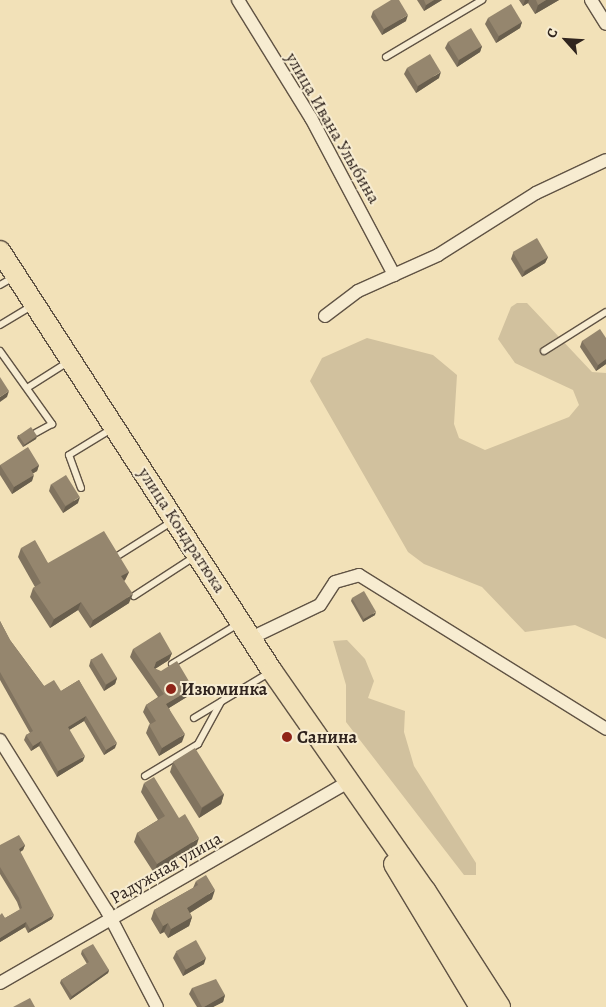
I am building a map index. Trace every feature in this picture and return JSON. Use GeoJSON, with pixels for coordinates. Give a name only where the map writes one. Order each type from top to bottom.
{"type":"FeatureCollection","features":[{"type":"Feature","properties":{"kind":"main road","name":"улица Кондратюка"},"geometry":{"type":"LineString","coordinates":[[0,251],[8,280],[36,304],[272,671],[365,808]]}},
{"type":"Feature","properties":{"kind":"main road"},"geometry":{"type":"LineString","coordinates":[[365,808],[409,894],[480,1007]]}},
{"type":"Feature","properties":{"kind":"main road"},"geometry":{"type":"LineString","coordinates":[[365,808],[425,890],[500,1007]]}},
{"type":"Feature","properties":{"kind":"street","name":"улица Ивана Улыбина"},"geometry":{"type":"LineString","coordinates":[[238,0],[311,118],[394,275]]}},
{"type":"Feature","properties":{"kind":"street"},"geometry":{"type":"LineString","coordinates":[[591,0],[606,24]]}},
{"type":"Feature","properties":{"kind":"street"},"geometry":{"type":"LineString","coordinates":[[325,316],[358,291],[438,255],[536,193],[606,160]]}},
{"type":"Feature","properties":{"kind":"street"},"geometry":{"type":"LineString","coordinates":[[246,630],[320,605],[336,582],[359,575],[606,729]]}},
{"type":"Feature","properties":{"kind":"street"},"geometry":{"type":"LineString","coordinates":[[0,740],[111,921],[157,1007]]}},
{"type":"Feature","properties":{"kind":"street","name":"Радужная улица"},"geometry":{"type":"LineString","coordinates":[[0,983],[111,921],[348,782]]}},
{"type":"Feature","properties":{"kind":"lane"},"geometry":{"type":"LineString","coordinates":[[386,57],[482,0]]}},
{"type":"Feature","properties":{"kind":"lane"},"geometry":{"type":"LineString","coordinates":[[0,325],[36,304]]}},
{"type":"Feature","properties":{"kind":"lane"},"geometry":{"type":"LineString","coordinates":[[544,351],[606,312]]}},
{"type":"Feature","properties":{"kind":"lane"},"geometry":{"type":"LineString","coordinates":[[0,351],[52,424],[36,433]]}},
{"type":"Feature","properties":{"kind":"lane"},"geometry":{"type":"LineString","coordinates":[[27,388],[73,359]]}},
{"type":"Feature","properties":{"kind":"lane"},"geometry":{"type":"LineString","coordinates":[[81,488],[69,455],[116,426]]}},
{"type":"Feature","properties":{"kind":"lane"},"geometry":{"type":"LineString","coordinates":[[119,555],[175,519]]}},
{"type":"Feature","properties":{"kind":"lane"},"geometry":{"type":"LineString","coordinates":[[134,596],[198,555]]}},
{"type":"Feature","properties":{"kind":"lane"},"geometry":{"type":"LineString","coordinates":[[164,669],[246,630]]}},
{"type":"Feature","properties":{"kind":"lane"},"geometry":{"type":"LineString","coordinates":[[194,718],[272,671]]}},
{"type":"Feature","properties":{"kind":"lane"},"geometry":{"type":"LineString","coordinates":[[145,776],[198,744],[221,702]]}},
{"type":"Feature","properties":{"kind":"shaded area"},"geometry":{"type":"Polygon","coordinates":[[[517,303],[527,303],[592,372],[606,373],[606,639],[575,625],[525,632],[482,587],[424,564],[408,552],[310,381],[322,358],[367,338],[433,355],[457,375],[454,424],[459,438],[485,450],[569,417],[579,405],[573,390],[515,363],[498,339],[511,307],[517,303]]]}},
{"type":"Feature","properties":{"kind":"shaded area"},"geometry":{"type":"Polygon","coordinates":[[[347,640],[365,659],[374,681],[368,698],[405,711],[404,732],[414,766],[476,863],[476,875],[464,875],[346,722],[346,685],[333,641],[347,640]]]}},
{"type":"Feature","properties":{"kind":"building"},"geometry":{"type":"Polygon","coordinates":[[[391,0],[399,0],[408,15],[384,29],[373,11],[391,0]]]}},
{"type":"Feature","properties":{"kind":"building"},"geometry":{"type":"Polygon","coordinates":[[[424,0],[434,0],[426,5],[424,0]]]}},
{"type":"Feature","properties":{"kind":"building"},"geometry":{"type":"Polygon","coordinates":[[[536,0],[546,0],[538,5],[536,0]]]}},
{"type":"Feature","properties":{"kind":"building"},"geometry":{"type":"Polygon","coordinates":[[[511,4],[522,22],[499,36],[488,18],[511,4]]]}},
{"type":"Feature","properties":{"kind":"building"},"geometry":{"type":"Polygon","coordinates":[[[471,28],[482,46],[459,60],[448,42],[471,28]]]}},
{"type":"Feature","properties":{"kind":"building"},"geometry":{"type":"Polygon","coordinates":[[[430,54],[441,72],[418,86],[407,68],[430,54]]]}},
{"type":"Feature","properties":{"kind":"building"},"geometry":{"type":"Polygon","coordinates":[[[537,238],[548,257],[524,271],[513,252],[537,238]]]}},
{"type":"Feature","properties":{"kind":"building"},"geometry":{"type":"Polygon","coordinates":[[[600,329],[606,338],[606,359],[598,365],[582,341],[600,329]]]}},
{"type":"Feature","properties":{"kind":"building"},"geometry":{"type":"Polygon","coordinates":[[[0,377],[9,391],[0,397],[0,377]]]}},
{"type":"Feature","properties":{"kind":"building"},"geometry":{"type":"Polygon","coordinates":[[[31,427],[37,436],[25,445],[19,435],[31,427]]]}},
{"type":"Feature","properties":{"kind":"building"},"geometry":{"type":"Polygon","coordinates":[[[28,447],[39,465],[31,470],[34,475],[14,487],[0,465],[28,447]]]}},
{"type":"Feature","properties":{"kind":"building"},"geometry":{"type":"Polygon","coordinates":[[[66,475],[80,497],[65,506],[52,484],[66,475]]]}},
{"type":"Feature","properties":{"kind":"building"},"geometry":{"type":"Polygon","coordinates":[[[104,531],[129,572],[121,576],[133,594],[93,620],[81,602],[54,619],[33,588],[41,583],[21,548],[35,540],[48,563],[104,531]]]}},
{"type":"Feature","properties":{"kind":"building"},"geometry":{"type":"Polygon","coordinates":[[[364,591],[376,612],[364,619],[352,598],[364,591]]]}},
{"type":"Feature","properties":{"kind":"building"},"geometry":{"type":"Polygon","coordinates":[[[0,621],[10,640],[44,686],[54,680],[61,691],[79,680],[117,743],[106,750],[86,716],[68,727],[85,756],[58,771],[41,741],[33,746],[26,735],[33,731],[0,672],[0,621]]]}},
{"type":"Feature","properties":{"kind":"building"},"geometry":{"type":"Polygon","coordinates":[[[160,632],[172,653],[156,662],[154,668],[161,671],[177,661],[193,688],[166,704],[185,734],[162,748],[149,725],[156,721],[146,705],[164,694],[133,649],[160,632]]]}},
{"type":"Feature","properties":{"kind":"building"},"geometry":{"type":"Polygon","coordinates":[[[102,653],[117,678],[106,685],[91,660],[102,653]]]}},
{"type":"Feature","properties":{"kind":"building"},"geometry":{"type":"Polygon","coordinates":[[[195,748],[224,794],[202,808],[173,762],[195,748]]]}},
{"type":"Feature","properties":{"kind":"building"},"geometry":{"type":"Polygon","coordinates":[[[154,777],[179,818],[185,814],[199,838],[157,864],[137,833],[165,816],[144,783],[154,777]]]}},
{"type":"Feature","properties":{"kind":"building"},"geometry":{"type":"Polygon","coordinates":[[[19,835],[25,845],[19,849],[54,915],[30,929],[26,922],[0,938],[0,915],[2,913],[5,918],[22,908],[19,898],[0,867],[0,845],[19,835]]]}},
{"type":"Feature","properties":{"kind":"building"},"geometry":{"type":"Polygon","coordinates":[[[206,875],[215,890],[187,908],[192,917],[171,929],[168,923],[163,926],[154,910],[198,885],[196,881],[206,875]]]}},
{"type":"Feature","properties":{"kind":"building"},"geometry":{"type":"Polygon","coordinates":[[[196,940],[206,958],[186,970],[176,951],[196,940]]]}},
{"type":"Feature","properties":{"kind":"building"},"geometry":{"type":"Polygon","coordinates":[[[93,944],[109,970],[72,996],[61,980],[89,962],[82,950],[93,944]]]}},
{"type":"Feature","properties":{"kind":"building"},"geometry":{"type":"Polygon","coordinates":[[[216,979],[225,995],[202,1007],[192,988],[216,979]]]}},
{"type":"Feature","properties":{"kind":"building"},"geometry":{"type":"Polygon","coordinates":[[[30,998],[35,1007],[13,1007],[30,998]]]}},
{"type":"Feature","properties":{"kind":"place","name":"Изюминка"},"geometry":{"type":"Point","coordinates":[171,689]}},
{"type":"Feature","properties":{"kind":"place","name":"Санина"},"geometry":{"type":"Point","coordinates":[287,737]}}]}
